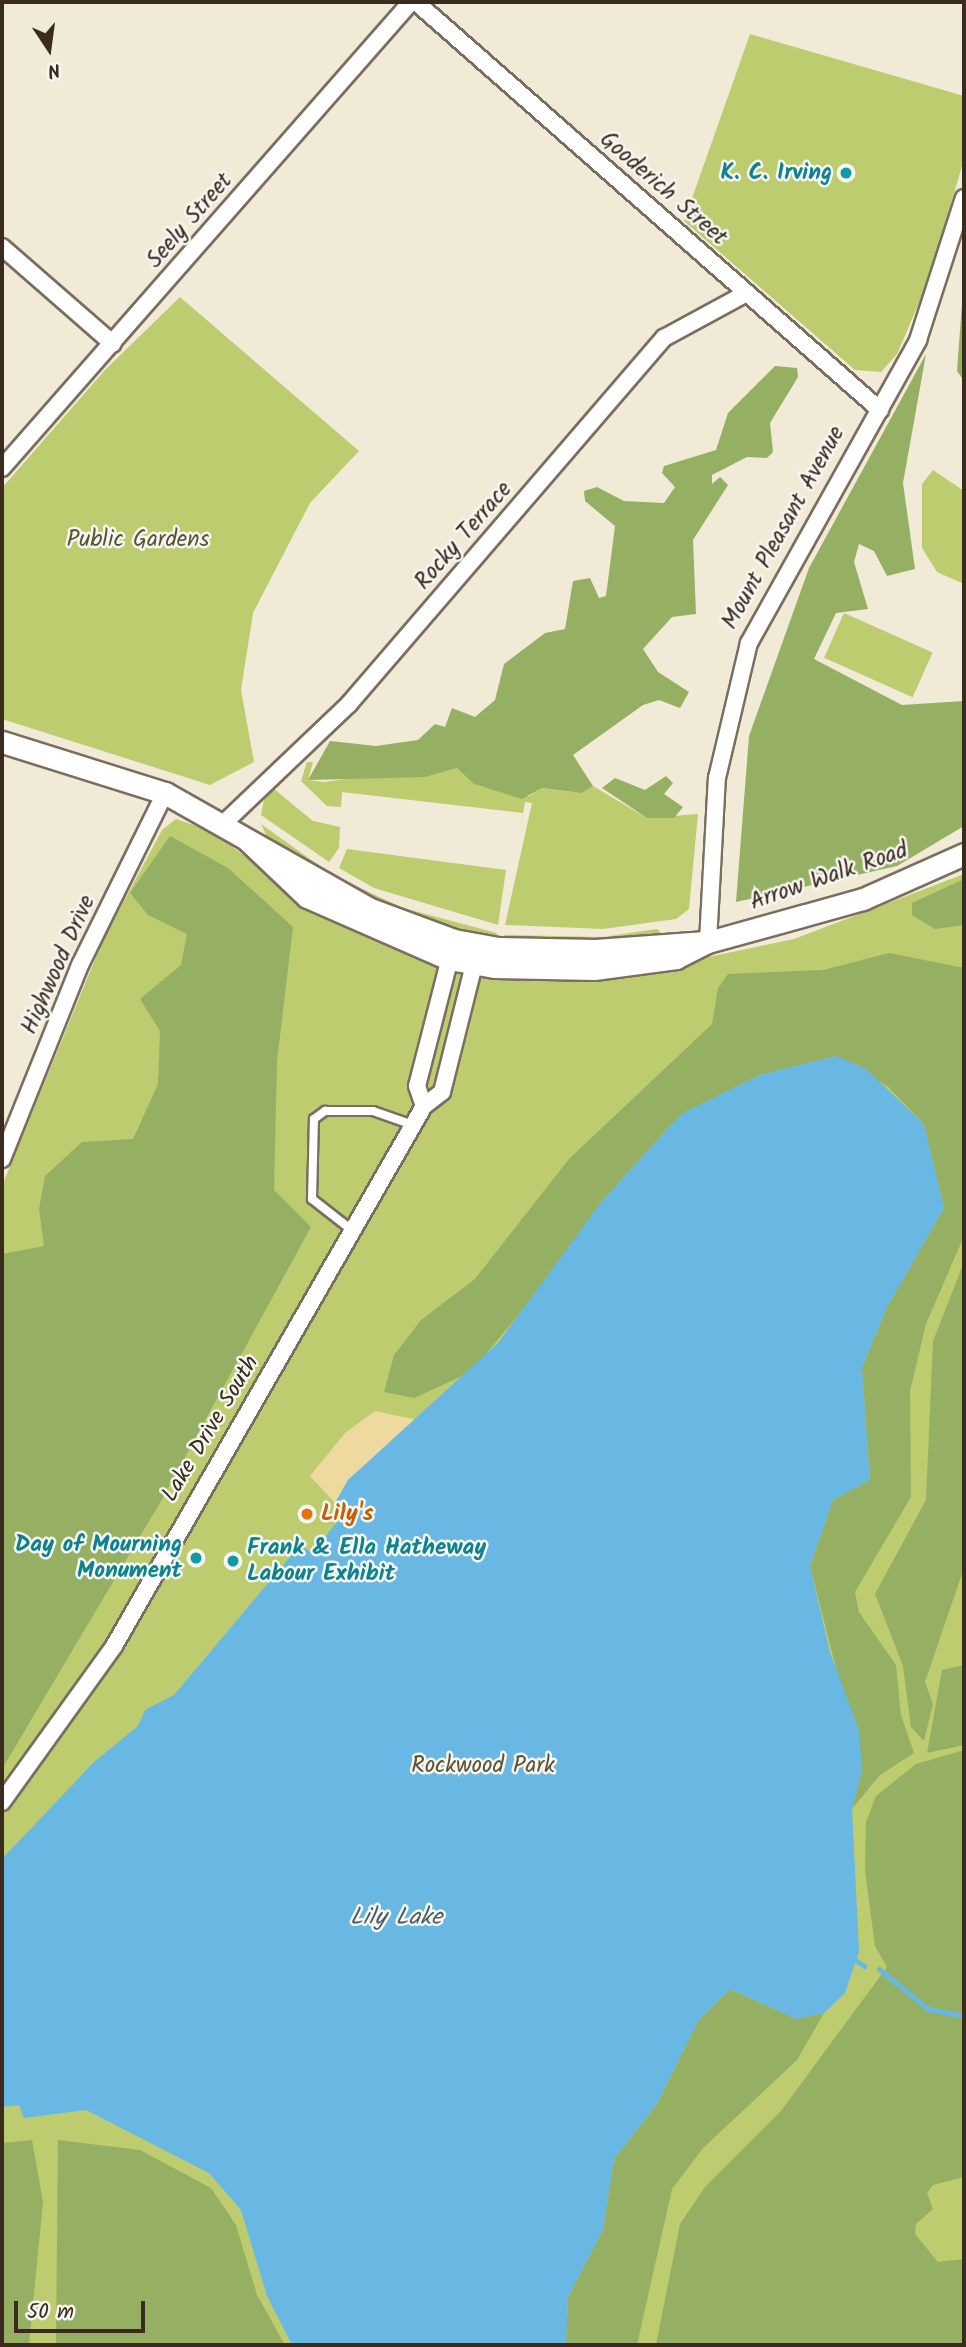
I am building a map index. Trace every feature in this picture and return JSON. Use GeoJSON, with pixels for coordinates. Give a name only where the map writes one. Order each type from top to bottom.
{"type":"FeatureCollection","features":[{"type":"Feature","properties":{"kind":"street","name":"Gooderich Street"},"geometry":{"type":"LineString","coordinates":[[414,2],[880,410]]}},
{"type":"Feature","properties":{"kind":"street","name":"Seely Street"},"geometry":{"type":"LineString","coordinates":[[2,468],[414,2]]}},
{"type":"Feature","properties":{"kind":"street","name":"Mount Pleasant Avenue"},"geometry":{"type":"LineString","coordinates":[[708,942],[722,745],[749,643],[880,410],[933,306],[964,198]]}},
{"type":"Feature","properties":{"kind":"street"},"geometry":{"type":"LineString","coordinates":[[2,247],[113,344]]}},
{"type":"Feature","properties":{"kind":"street","name":"Rocky Terrace"},"geometry":{"type":"LineString","coordinates":[[223,824],[354,697],[664,338],[747,293]]}},
{"type":"Feature","properties":{"kind":"street"},"geometry":{"type":"LineString","coordinates":[[6,743],[165,793],[223,824],[247,841],[307,897],[452,950],[476,955],[630,965],[676,958],[708,942]]}},
{"type":"Feature","properties":{"kind":"street","name":"Highwood Drive"},"geometry":{"type":"LineString","coordinates":[[2,1159],[80,965],[165,793]]}},
{"type":"Feature","properties":{"kind":"street","name":"Arrow Walk Road"},"geometry":{"type":"LineString","coordinates":[[708,942],[863,899],[964,854]]}},
{"type":"Feature","properties":{"kind":"street"},"geometry":{"type":"LineString","coordinates":[[424,1106],[417,1086],[452,950]]}},
{"type":"Feature","properties":{"kind":"street","name":"Lake Drive South"},"geometry":{"type":"LineString","coordinates":[[2,1802],[114,1646],[424,1106],[442,1092],[476,955]]}},
{"type":"Feature","properties":{"kind":"lane"},"geometry":{"type":"LineString","coordinates":[[353,1231],[312,1199],[314,1119],[325,1111],[373,1111],[413,1125]]}},
{"type":"Feature","properties":{"kind":"green space"},"geometry":{"type":"Polygon","coordinates":[[[750,34],[964,96],[964,159],[928,282],[897,354],[881,372],[855,370],[684,221],[750,34]]]}},
{"type":"Feature","properties":{"kind":"green space"},"geometry":{"type":"Polygon","coordinates":[[[964,277],[964,381],[957,371],[964,277]]]}},
{"type":"Feature","properties":{"kind":"green space","name":"Public Gardens"},"geometry":{"type":"Polygon","coordinates":[[[180,297],[359,451],[310,503],[253,613],[241,690],[254,762],[210,785],[2,719],[2,488],[105,370],[180,297]]]}},
{"type":"Feature","properties":{"kind":"green space"},"geometry":{"type":"Polygon","coordinates":[[[926,354],[903,483],[915,569],[887,576],[874,551],[859,544],[854,562],[868,609],[836,613],[814,659],[902,705],[964,701],[964,826],[897,866],[736,902],[749,736],[809,568],[926,354]]]}},
{"type":"Feature","properties":{"kind":"green space"},"geometry":{"type":"Polygon","coordinates":[[[775,366],[797,368],[798,377],[770,423],[773,452],[767,458],[747,457],[712,475],[712,484],[720,477],[728,485],[693,540],[696,614],[672,617],[643,649],[658,672],[689,692],[680,708],[659,700],[643,705],[573,755],[593,786],[581,793],[542,788],[522,799],[474,784],[457,768],[426,777],[308,780],[330,741],[376,746],[418,740],[435,724],[445,727],[452,708],[475,717],[495,700],[504,664],[545,633],[565,629],[573,581],[590,578],[599,598],[606,596],[615,526],[585,501],[584,491],[597,487],[624,501],[664,503],[675,487],[662,473],[664,466],[716,450],[728,413],[775,366]]]}},
{"type":"Feature","properties":{"kind":"green space"},"geometry":{"type":"Polygon","coordinates":[[[933,470],[964,491],[964,584],[937,572],[922,548],[922,484],[933,470]]]}},
{"type":"Feature","properties":{"kind":"green space"},"geometry":{"type":"Polygon","coordinates":[[[844,613],[933,652],[913,697],[824,658],[844,613]]]}},
{"type":"Feature","properties":{"kind":"green space"},"geometry":{"type":"Polygon","coordinates":[[[307,762],[313,762],[308,780],[324,782],[380,774],[426,777],[457,768],[479,786],[529,796],[542,788],[572,792],[593,786],[647,818],[698,814],[689,909],[676,919],[603,929],[505,925],[532,803],[525,802],[518,843],[523,813],[342,792],[341,807],[327,806],[301,781],[307,762]]]}},
{"type":"Feature","properties":{"kind":"green space"},"geometry":{"type":"Polygon","coordinates":[[[666,776],[673,783],[664,794],[683,807],[674,818],[647,818],[602,788],[615,778],[645,790],[666,776]]]}},
{"type":"Feature","properties":{"kind":"green space"},"geometry":{"type":"Polygon","coordinates":[[[274,789],[313,821],[340,827],[339,848],[329,862],[261,815],[265,795],[274,789]]]}},
{"type":"Feature","properties":{"kind":"green space","name":"Rockwood Park"},"geometry":{"type":"Polygon","coordinates":[[[176,819],[211,831],[311,905],[656,968],[794,939],[964,874],[964,2345],[2,2345],[2,1186],[103,940],[162,830],[176,819]]]}},
{"type":"Feature","properties":{"kind":"green space"},"geometry":{"type":"Polygon","coordinates":[[[261,824],[324,869],[320,875],[267,837],[261,824]]]}},
{"type":"Feature","properties":{"kind":"green space"},"geometry":{"type":"Polygon","coordinates":[[[170,836],[228,868],[293,927],[277,1061],[274,1190],[311,1227],[161,1501],[2,1769],[2,1254],[44,1246],[39,1209],[45,1176],[82,1142],[133,1139],[158,1084],[160,1031],[140,999],[181,965],[187,934],[148,915],[130,893],[170,836]]]}},
{"type":"Feature","properties":{"kind":"green space"},"geometry":{"type":"Polygon","coordinates":[[[347,849],[506,870],[498,925],[374,888],[339,868],[347,849]]]}},
{"type":"Feature","properties":{"kind":"green space"},"geometry":{"type":"Polygon","coordinates":[[[331,874],[403,908],[497,933],[496,940],[446,930],[327,880],[331,874]]]}},
{"type":"Feature","properties":{"kind":"green space"},"geometry":{"type":"Polygon","coordinates":[[[964,879],[964,925],[935,929],[912,915],[912,903],[964,879]]]}},
{"type":"Feature","properties":{"kind":"green space"},"geometry":{"type":"Polygon","coordinates":[[[657,929],[663,935],[644,940],[504,941],[504,935],[603,937],[657,929]]]}},
{"type":"Feature","properties":{"kind":"green space"},"geometry":{"type":"Polygon","coordinates":[[[889,953],[964,968],[964,1236],[926,1324],[910,1391],[911,1497],[855,1592],[859,1612],[896,1665],[901,1715],[914,1753],[880,1775],[852,1809],[862,1770],[810,1566],[833,1500],[870,1480],[862,1368],[887,1307],[944,1208],[924,1124],[888,1087],[836,1056],[760,1075],[681,1114],[602,1201],[564,1260],[471,1372],[414,1398],[384,1392],[394,1355],[421,1320],[475,1279],[569,1159],[712,1024],[718,988],[728,974],[823,970],[889,953]]]}},
{"type":"Feature","properties":{"kind":"green space"},"geometry":{"type":"Polygon","coordinates":[[[964,1262],[964,1568],[925,1682],[933,1704],[924,1741],[911,1727],[903,1666],[875,1594],[926,1500],[933,1341],[964,1262]]]}},
{"type":"Feature","properties":{"kind":"green space"},"geometry":{"type":"Polygon","coordinates":[[[964,1665],[964,1745],[927,1753],[942,1670],[964,1665]]]}},
{"type":"Feature","properties":{"kind":"green space"},"geometry":{"type":"Polygon","coordinates":[[[964,1750],[964,2177],[933,2185],[927,2193],[933,2209],[916,2224],[915,2234],[938,2262],[964,2259],[964,2345],[656,2345],[680,2224],[705,2187],[781,2111],[887,1967],[875,1946],[865,1871],[866,1822],[876,1796],[916,1764],[964,1750]]]}},
{"type":"Feature","properties":{"kind":"green space"},"geometry":{"type":"Polygon","coordinates":[[[730,1989],[796,2019],[824,2013],[797,2060],[703,2148],[672,2189],[637,2345],[566,2345],[568,2297],[603,2230],[614,2159],[657,2104],[698,2021],[730,1989]]]}},
{"type":"Feature","properties":{"kind":"green space"},"geometry":{"type":"Polygon","coordinates":[[[32,2140],[43,2202],[29,2345],[2,2345],[2,2143],[32,2140]]]}},
{"type":"Feature","properties":{"kind":"green space"},"geometry":{"type":"Polygon","coordinates":[[[58,2140],[140,2150],[211,2188],[236,2225],[257,2295],[285,2345],[56,2345],[58,2140]]]}},
{"type":"Feature","properties":{"kind":"sand"},"geometry":{"type":"Polygon","coordinates":[[[375,1411],[418,1420],[348,1480],[335,1503],[310,1476],[345,1433],[375,1411]]]}},
{"type":"Feature","properties":{"kind":"water","name":"Lily Lake"},"geometry":{"type":"Polygon","coordinates":[[[836,1056],[866,1069],[924,1124],[944,1208],[887,1307],[862,1368],[870,1480],[833,1500],[810,1566],[830,1652],[859,1730],[862,1770],[852,1809],[859,1952],[845,1993],[824,2013],[796,2019],[730,1989],[698,2021],[657,2104],[614,2159],[603,2230],[568,2297],[566,2345],[292,2345],[267,2296],[241,2210],[209,2173],[86,2110],[24,2118],[19,2105],[2,2107],[2,1859],[94,1762],[138,1726],[145,1710],[174,1695],[300,1545],[312,1553],[345,1512],[335,1503],[348,1480],[498,1343],[602,1201],[681,1114],[760,1075],[836,1056]]]}},
{"type":"Feature","properties":{"kind":"waterway"},"geometry":{"type":"LineString","coordinates":[[857,1961],[864,1966]]}},
{"type":"Feature","properties":{"kind":"waterway"},"geometry":{"type":"LineString","coordinates":[[879,1969],[928,2009],[964,2016]]}},
{"type":"Feature","properties":{"kind":"place","name":"K. C. Irving"},"geometry":{"type":"Point","coordinates":[846,173]}},
{"type":"Feature","properties":{"kind":"place","name":"Lily's"},"geometry":{"type":"Point","coordinates":[307,1514]}},
{"type":"Feature","properties":{"kind":"place","name":"Day of Mourning Monument"},"geometry":{"type":"Point","coordinates":[196,1558]}},
{"type":"Feature","properties":{"kind":"place","name":"Frank & Ella Hatheway Labour Exhibit"},"geometry":{"type":"Point","coordinates":[233,1561]}}]}
